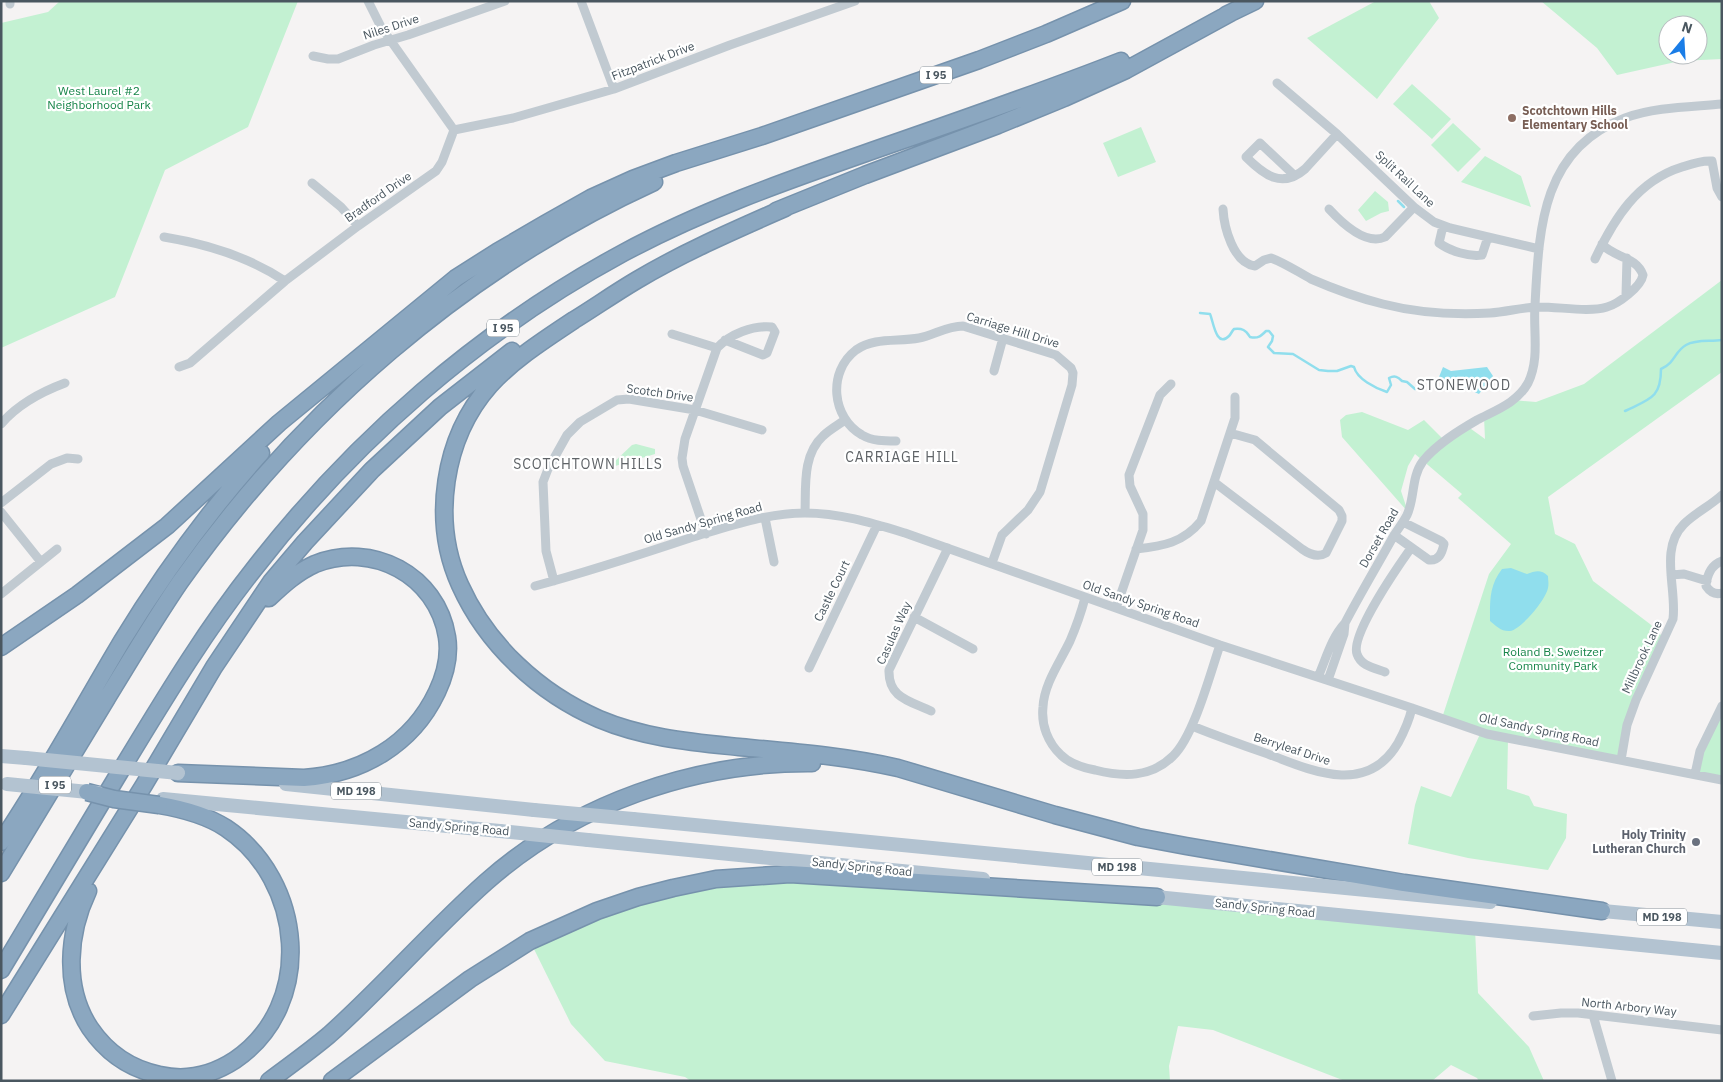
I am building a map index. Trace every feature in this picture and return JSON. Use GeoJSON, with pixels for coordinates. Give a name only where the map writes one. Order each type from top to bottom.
{"type":"FeatureCollection","features":[{"type":"Feature","properties":{"kind":"highway","name":"I 95"},"geometry":{"type":"LineString","coordinates":[[1,873],[148,631],[208,544],[264,476],[350,386],[463,294],[552,235],[646,185],[696,162],[762,136],[979,60],[1046,34],[1122,1]]}},
{"type":"Feature","properties":{"kind":"highway","name":"I 95"},"geometry":{"type":"LineString","coordinates":[[1,970],[191,656],[251,572],[309,502],[353,455],[389,420],[459,361],[532,308],[581,278],[623,253],[716,208],[787,181],[1060,85],[1176,38],[1255,1]]}},
{"type":"Feature","properties":{"kind":"highway"},"geometry":{"type":"LineString","coordinates":[[1,1015],[144,785],[219,659],[271,582],[305,542],[372,470],[440,407],[507,354],[594,298],[635,274],[683,250],[865,175],[998,125],[1072,94],[1126,70],[1236,10]]}},
{"type":"Feature","properties":{"kind":"highway"},"geometry":{"type":"LineString","coordinates":[[1,647],[78,595],[167,526],[279,423],[456,278],[591,198],[633,179],[762,136]]}},
{"type":"Feature","properties":{"kind":"highway"},"geometry":{"type":"LineString","coordinates":[[785,208],[728,233],[639,279],[530,350],[504,370],[488,387],[465,423],[450,461],[446,481],[444,518],[451,560],[461,588],[485,630],[526,673],[564,701],[600,719],[654,737],[694,743],[842,757],[898,768],[1102,828],[1186,846],[1404,883],[1602,911]]}},
{"type":"Feature","properties":{"kind":"highway"},"geometry":{"type":"LineString","coordinates":[[1,842],[64,741],[123,640],[192,537],[229,489],[278,434],[365,352]]}},
{"type":"Feature","properties":{"kind":"highway"},"geometry":{"type":"LineString","coordinates":[[178,773],[290,778],[321,777],[353,769],[384,753],[410,732],[432,702],[440,686],[445,671],[448,639],[439,609],[420,583],[395,566],[381,560],[349,556],[331,559],[314,565],[297,574],[265,603],[243,631],[182,722]]}},
{"type":"Feature","properties":{"kind":"highway"},"geometry":{"type":"LineString","coordinates":[[269,1081],[296,1062],[329,1034],[487,881],[549,836],[601,808],[670,782],[714,772],[766,764],[810,762],[841,764],[898,771],[930,778]]}},
{"type":"Feature","properties":{"kind":"highway"},"geometry":{"type":"LineString","coordinates":[[87,792],[114,799],[161,802],[207,818],[226,829],[245,844],[260,860],[274,882],[288,923],[291,964],[280,1004],[259,1039],[244,1054],[209,1074],[169,1077],[146,1072],[126,1064],[111,1053],[96,1037],[86,1022],[74,985],[71,949],[75,925],[82,904],[144,785]]}},
{"type":"Feature","properties":{"kind":"highway"},"geometry":{"type":"LineString","coordinates":[[332,1081],[470,980],[530,941],[596,911],[672,888],[716,879],[790,874],[1157,898]]}},
{"type":"Feature","properties":{"kind":"main road","name":"Sandy Spring Road"},"geometry":{"type":"LineString","coordinates":[[1,756],[1402,895],[1722,922]]}},
{"type":"Feature","properties":{"kind":"main road"},"geometry":{"type":"LineString","coordinates":[[4,784],[87,792]]}},
{"type":"Feature","properties":{"kind":"main road","name":"Sandy Spring Road"},"geometry":{"type":"LineString","coordinates":[[161,802],[500,831],[1722,953]]}},
{"type":"Feature","properties":{"kind":"street"},"geometry":{"type":"LineString","coordinates":[[368,1],[375,18],[454,130]]}},
{"type":"Feature","properties":{"kind":"street","name":"Niles Drive"},"geometry":{"type":"LineString","coordinates":[[313,56],[333,60],[505,1]]}},
{"type":"Feature","properties":{"kind":"street"},"geometry":{"type":"LineString","coordinates":[[581,1],[614,89]]}},
{"type":"Feature","properties":{"kind":"street","name":"Fitzpatrick Drive"},"geometry":{"type":"LineString","coordinates":[[454,130],[513,118],[614,89],[730,45],[855,1]]}},
{"type":"Feature","properties":{"kind":"street","name":"Split Rail Lane"},"geometry":{"type":"LineString","coordinates":[[1277,83],[1337,134],[1429,219],[1444,226],[1540,249]]}},
{"type":"Feature","properties":{"kind":"street","name":"Dorset Road"},"geometry":{"type":"LineString","coordinates":[[1328,680],[1344,634],[1345,623],[1403,522],[1410,507],[1417,473],[1424,461],[1436,448],[1455,434],[1513,400],[1525,387],[1531,376],[1534,364],[1535,307],[1544,214],[1553,185],[1569,158],[1587,140],[1616,122],[1640,114],[1722,104]]}},
{"type":"Feature","properties":{"kind":"street","name":"Bradford Drive"},"geometry":{"type":"LineString","coordinates":[[179,367],[187,365],[195,359],[285,281],[436,171],[442,162],[454,130]]}},
{"type":"Feature","properties":{"kind":"street"},"geometry":{"type":"LineString","coordinates":[[1295,176],[1260,143],[1246,157],[1259,170],[1269,176],[1279,179],[1295,176],[1305,169],[1337,134]]}},
{"type":"Feature","properties":{"kind":"street"},"geometry":{"type":"LineString","coordinates":[[1595,259],[1615,220],[1635,195],[1655,179],[1678,168],[1694,163],[1712,161],[1717,188],[1722,197]]}},
{"type":"Feature","properties":{"kind":"street"},"geometry":{"type":"LineString","coordinates":[[312,183],[341,207],[358,226]]}},
{"type":"Feature","properties":{"kind":"street"},"geometry":{"type":"LineString","coordinates":[[1329,209],[1345,226],[1356,232],[1379,239],[1385,237],[1414,207]]}},
{"type":"Feature","properties":{"kind":"street"},"geometry":{"type":"LineString","coordinates":[[1223,209],[1226,229],[1234,248],[1242,259],[1250,265],[1255,266],[1268,258],[1273,259],[1331,287],[1381,304],[1412,310],[1478,313],[1535,307],[1601,309],[1611,306],[1638,286],[1643,275],[1638,266],[1627,258],[1609,251],[1602,244]]}},
{"type":"Feature","properties":{"kind":"street"},"geometry":{"type":"LineString","coordinates":[[1444,226],[1439,243],[1446,248],[1476,256],[1482,255],[1488,237]]}},
{"type":"Feature","properties":{"kind":"street"},"geometry":{"type":"LineString","coordinates":[[164,237],[195,242],[221,251],[271,272],[285,281]]}},
{"type":"Feature","properties":{"kind":"street"},"geometry":{"type":"LineString","coordinates":[[1626,295],[1627,258]]}},
{"type":"Feature","properties":{"kind":"street","name":"Carriage Hill Drive"},"geometry":{"type":"LineString","coordinates":[[845,420],[837,400],[837,380],[848,358],[860,347],[884,340],[919,338],[956,326],[969,327],[1056,355],[1071,368],[1073,379],[1070,392],[1040,492],[1028,510],[999,539],[992,563]]}},
{"type":"Feature","properties":{"kind":"street"},"geometry":{"type":"LineString","coordinates":[[706,534],[685,473],[682,458],[685,439],[717,348],[725,340],[735,334],[758,328],[772,327],[775,332],[767,353],[763,354],[725,340]]}},
{"type":"Feature","properties":{"kind":"street"},"geometry":{"type":"LineString","coordinates":[[672,334],[717,348]]}},
{"type":"Feature","properties":{"kind":"street"},"geometry":{"type":"LineString","coordinates":[[994,371],[1003,338]]}},
{"type":"Feature","properties":{"kind":"street"},"geometry":{"type":"LineString","coordinates":[[1,424],[12,412],[32,398],[65,383]]}},
{"type":"Feature","properties":{"kind":"street"},"geometry":{"type":"LineString","coordinates":[[1116,608],[1142,530],[1143,514],[1130,486],[1129,475],[1160,394],[1171,384]]}},
{"type":"Feature","properties":{"kind":"street"},"geometry":{"type":"LineString","coordinates":[[1136,549],[1164,545],[1179,540],[1192,532],[1201,521],[1235,418],[1235,397]]}},
{"type":"Feature","properties":{"kind":"street","name":"Scotch Drive"},"geometry":{"type":"LineString","coordinates":[[554,581],[546,551],[542,488],[548,469],[570,430],[580,422],[620,399],[640,400],[695,410],[762,430]]}},
{"type":"Feature","properties":{"kind":"street"},"geometry":{"type":"LineString","coordinates":[[804,513],[806,471],[810,455],[817,442],[823,436],[845,420],[857,432],[869,439],[896,441]]}},
{"type":"Feature","properties":{"kind":"street"},"geometry":{"type":"LineString","coordinates":[[1214,482],[1302,549],[1315,555],[1326,553],[1342,521],[1339,510],[1255,440],[1230,433]]}},
{"type":"Feature","properties":{"kind":"street"},"geometry":{"type":"LineString","coordinates":[[1,502],[51,464],[67,458],[78,459]]}},
{"type":"Feature","properties":{"kind":"street","name":"Millbrook Lane"},"geometry":{"type":"LineString","coordinates":[[1621,760],[1625,736],[1636,700],[1672,624],[1674,604],[1671,554],[1676,534],[1684,524],[1722,495]]}},
{"type":"Feature","properties":{"kind":"street"},"geometry":{"type":"LineString","coordinates":[[1,512],[41,562]]}},
{"type":"Feature","properties":{"kind":"street","name":"Old Sandy Spring Road"},"geometry":{"type":"LineString","coordinates":[[535,586],[765,518],[804,513],[842,516],[948,548],[1220,645],[1487,734],[1722,780]]}},
{"type":"Feature","properties":{"kind":"street"},"geometry":{"type":"LineString","coordinates":[[765,518],[774,562]]}},
{"type":"Feature","properties":{"kind":"street"},"geometry":{"type":"LineString","coordinates":[[1394,535],[1426,558],[1438,559],[1444,544],[1403,522]]}},
{"type":"Feature","properties":{"kind":"street","name":"Castle Court"},"geometry":{"type":"LineString","coordinates":[[808,668],[877,525]]}},
{"type":"Feature","properties":{"kind":"street","name":"Casulas Way"},"geometry":{"type":"LineString","coordinates":[[932,711],[898,696],[892,687],[889,670],[948,548]]}},
{"type":"Feature","properties":{"kind":"street"},"geometry":{"type":"LineString","coordinates":[[1385,672],[1367,666],[1357,655],[1356,645],[1362,629],[1384,588],[1411,548]]}},
{"type":"Feature","properties":{"kind":"street"},"geometry":{"type":"LineString","coordinates":[[1,594],[57,549]]}},
{"type":"Feature","properties":{"kind":"street"},"geometry":{"type":"LineString","coordinates":[[1722,561],[1715,564],[1706,586],[1709,591],[1714,593],[1722,592]]}},
{"type":"Feature","properties":{"kind":"street"},"geometry":{"type":"LineString","coordinates":[[1671,575],[1691,576],[1707,581]]}},
{"type":"Feature","properties":{"kind":"street"},"geometry":{"type":"LineString","coordinates":[[1085,598],[1076,628],[1049,684],[1043,702],[1045,729],[1050,742],[1060,754],[1076,765],[1106,773],[1142,774],[1156,768],[1174,756],[1186,740],[1192,726],[1220,645]]}},
{"type":"Feature","properties":{"kind":"street"},"geometry":{"type":"LineString","coordinates":[[914,617],[973,649]]}},
{"type":"Feature","properties":{"kind":"street"},"geometry":{"type":"LineString","coordinates":[[1318,677],[1330,647],[1345,623],[1362,629]]}},
{"type":"Feature","properties":{"kind":"street"},"geometry":{"type":"LineString","coordinates":[[1695,774],[1702,747],[1722,706]]}},
{"type":"Feature","properties":{"kind":"street","name":"Berryleaf Drive"},"geometry":{"type":"LineString","coordinates":[[1192,726],[1312,770],[1336,775],[1350,775],[1367,771],[1384,762],[1393,752],[1402,736],[1410,719],[1412,708]]}},
{"type":"Feature","properties":{"kind":"street","name":"North Arbory Way"},"geometry":{"type":"LineString","coordinates":[[1533,1016],[1562,1013],[1593,1015],[1722,1030]]}},
{"type":"Feature","properties":{"kind":"street"},"geometry":{"type":"LineString","coordinates":[[1593,1015],[1612,1081]]}},
{"type":"Feature","properties":{"kind":"green space","name":"West Laurel #2 Neighborhood Park"},"geometry":{"type":"Polygon","coordinates":[[[60,1],[298,1],[248,127],[165,170],[115,297],[1,348],[1,23],[48,12],[60,1]]]}},
{"type":"Feature","properties":{"kind":"green space"},"geometry":{"type":"Polygon","coordinates":[[[1376,1],[1429,1],[1439,18],[1377,99],[1307,38],[1376,1]]]}},
{"type":"Feature","properties":{"kind":"green space"},"geometry":{"type":"Polygon","coordinates":[[[1541,1],[1722,1],[1722,59],[1708,60],[1708,15],[1658,15],[1658,65],[1662,65],[1617,75],[1597,48],[1541,1]]]}},
{"type":"Feature","properties":{"kind":"green space"},"geometry":{"type":"Polygon","coordinates":[[[1412,84],[1451,119],[1432,139],[1393,104],[1412,84]]]}},
{"type":"Feature","properties":{"kind":"green space"},"geometry":{"type":"Polygon","coordinates":[[[1453,123],[1481,149],[1458,172],[1431,145],[1453,123]]]}},
{"type":"Feature","properties":{"kind":"green space"},"geometry":{"type":"Polygon","coordinates":[[[1141,127],[1156,162],[1118,177],[1103,143],[1141,127]]]}},
{"type":"Feature","properties":{"kind":"green space"},"geometry":{"type":"Polygon","coordinates":[[[1485,156],[1521,176],[1531,207],[1461,182],[1485,156]]]}},
{"type":"Feature","properties":{"kind":"green space"},"geometry":{"type":"Polygon","coordinates":[[[1375,191],[1388,202],[1389,211],[1366,221],[1358,210],[1375,191]]]}},
{"type":"Feature","properties":{"kind":"green space","name":"Roland B. Sweitzer Community Park"},"geometry":{"type":"Polygon","coordinates":[[[1722,280],[1722,372],[1548,497],[1555,534],[1575,544],[1593,581],[1650,624],[1665,639],[1636,700],[1621,760],[1508,739],[1507,789],[1529,796],[1534,806],[1567,814],[1566,838],[1548,870],[1468,858],[1408,844],[1415,805],[1421,786],[1451,797],[1481,732],[1442,718],[1489,574],[1511,544],[1458,498],[1462,494],[1415,454],[1408,466],[1401,491],[1408,512],[1342,437],[1340,420],[1346,415],[1362,412],[1408,430],[1424,420],[1445,441],[1467,426],[1485,439],[1484,417],[1513,400],[1536,402],[1584,384],[1722,280]]]}},
{"type":"Feature","properties":{"kind":"green space"},"geometry":{"type":"Polygon","coordinates":[[[636,444],[655,449],[655,454],[612,467],[612,464],[632,445],[636,444]]]}},
{"type":"Feature","properties":{"kind":"green space"},"geometry":{"type":"Polygon","coordinates":[[[1722,706],[1722,780],[1695,774],[1722,706]]]}},
{"type":"Feature","properties":{"kind":"green space"},"geometry":{"type":"Polygon","coordinates":[[[790,874],[1475,929],[1478,993],[1529,1047],[1544,1081],[1479,1081],[1477,1078],[1451,1065],[1432,1081],[1345,1081],[1213,1030],[1178,1026],[1169,1066],[1170,1081],[691,1081],[685,1077],[605,1061],[571,1024],[530,941],[638,897],[790,874]]]}},
{"type":"Feature","properties":{"kind":"water"},"geometry":{"type":"Polygon","coordinates":[[[1443,367],[1451,371],[1487,367],[1493,376],[1479,394],[1439,377],[1443,367]]]}},
{"type":"Feature","properties":{"kind":"water"},"geometry":{"type":"Polygon","coordinates":[[[1511,568],[1527,574],[1535,571],[1543,572],[1548,576],[1548,588],[1533,613],[1521,625],[1510,631],[1504,631],[1490,621],[1490,600],[1492,588],[1498,575],[1502,569],[1511,568]]]}},
{"type":"Feature","properties":{"kind":"waterway"},"geometry":{"type":"LineString","coordinates":[[1398,201],[1404,207]]}},
{"type":"Feature","properties":{"kind":"waterway"},"geometry":{"type":"LineString","coordinates":[[1200,313],[1210,314],[1216,332],[1221,339],[1229,336],[1234,329],[1244,330],[1253,338],[1269,331],[1273,336],[1268,347],[1274,353],[1293,354],[1319,370],[1337,371],[1351,366],[1354,367],[1363,379],[1387,392],[1391,385],[1389,378],[1393,377],[1407,382],[1415,389]]}},
{"type":"Feature","properties":{"kind":"waterway"},"geometry":{"type":"LineString","coordinates":[[1625,411],[1647,400],[1656,392],[1659,386],[1661,369],[1670,363],[1686,345],[1695,342],[1722,340]]}},
{"type":"Feature","properties":{"kind":"place","name":"Scotchtown Hills Elementary School"},"geometry":{"type":"Point","coordinates":[1512,118]}},
{"type":"Feature","properties":{"kind":"place","name":"Holy Trinity Lutheran Church"},"geometry":{"type":"Point","coordinates":[1696,842]}},
{"type":"Feature","properties":{"kind":"district","name":"STONEWOOD"},"geometry":{"type":"Point","coordinates":[1464,385]}},
{"type":"Feature","properties":{"kind":"district","name":"CARRIAGE HILL"},"geometry":{"type":"Point","coordinates":[902,457]}},
{"type":"Feature","properties":{"kind":"district","name":"SCOTCHTOWN HILLS"},"geometry":{"type":"Point","coordinates":[588,464]}}]}
